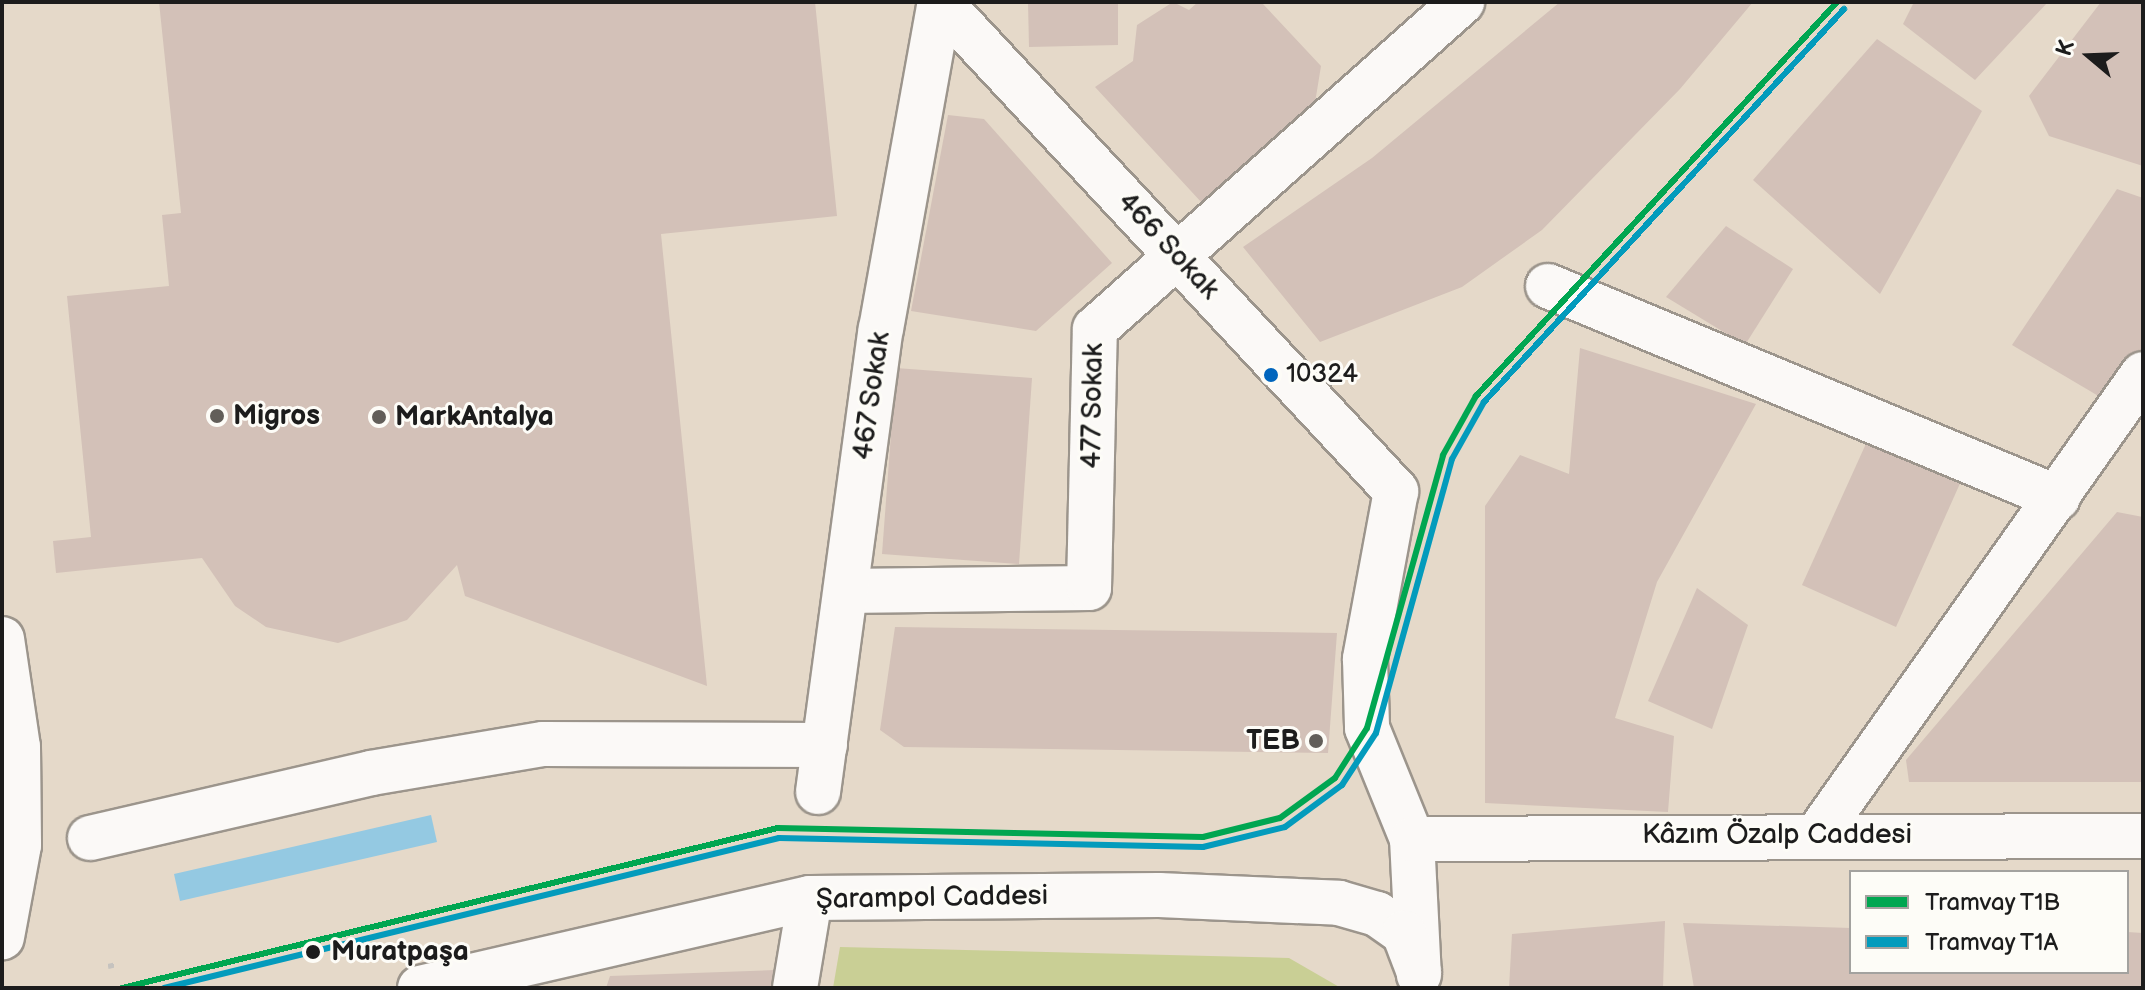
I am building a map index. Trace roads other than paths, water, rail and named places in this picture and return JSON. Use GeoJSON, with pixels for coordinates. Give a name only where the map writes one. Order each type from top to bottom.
{"type":"FeatureCollection","features":[{"type":"Feature","properties":{"kind":"street","name":"466 Sokak"},"geometry":{"type":"LineString","coordinates":[[940,2],[1396,491],[1365,659],[1367,728],[1412,839]]}},
{"type":"Feature","properties":{"kind":"street","name":"467 Sokak"},"geometry":{"type":"LineString","coordinates":[[818,792],[881,329],[940,2]]}},
{"type":"Feature","properties":{"kind":"street","name":"477 Sokak"},"geometry":{"type":"LineString","coordinates":[[846,591],[1089,588],[1095,329],[1462,2]]}},
{"type":"Feature","properties":{"kind":"street"},"geometry":{"type":"LineString","coordinates":[[1548,286],[2058,498]]}},
{"type":"Feature","properties":{"kind":"street"},"geometry":{"type":"LineString","coordinates":[[1818,834],[2143,374]]}},
{"type":"Feature","properties":{"kind":"street"},"geometry":{"type":"LineString","coordinates":[[2,639],[18,747],[2,937]]}},
{"type":"Feature","properties":{"kind":"street"},"geometry":{"type":"LineString","coordinates":[[90,838],[371,773],[543,744],[825,745]]}},
{"type":"Feature","properties":{"kind":"street","name":"Kâzım Özalp Caddesi"},"geometry":{"type":"LineString","coordinates":[[1412,839],[1818,834],[2143,836]]}},
{"type":"Feature","properties":{"kind":"street"},"geometry":{"type":"LineString","coordinates":[[1412,839],[1420,980]]}},
{"type":"Feature","properties":{"kind":"street","name":"Şarampol Caddesi"},"geometry":{"type":"LineString","coordinates":[[420,988],[536,973],[810,898],[1159,895],[1339,903],[1377,914],[1404,933],[1420,980]]}},
{"type":"Feature","properties":{"kind":"street"},"geometry":{"type":"LineString","coordinates":[[795,988],[810,898]]}},
{"type":"Feature","properties":{"kind":"water"},"geometry":{"type":"Polygon","coordinates":[[[431,815],[437,842],[180,901],[174,874],[431,815]]]}},
{"type":"Feature","properties":{"kind":"tram line","name":"T1B"},"geometry":{"type":"LineString","coordinates":[[122,988],[778,828],[1203,837],[1280,818],[1335,778],[1367,728],[1443,455],[1476,396],[1837,2]]}},
{"type":"Feature","properties":{"kind":"tram line","name":"T1A"},"geometry":{"type":"LineString","coordinates":[[164,988],[779,838],[1203,847],[1285,827],[1342,785],[1376,733],[1452,459],[1484,402],[1844,9]]}},
{"type":"Feature","properties":{"kind":"place","name":"10324"},"geometry":{"type":"Point","coordinates":[1271,375]}},
{"type":"Feature","properties":{"kind":"place","name":"Migros"},"geometry":{"type":"Point","coordinates":[217,416]}},
{"type":"Feature","properties":{"kind":"place","name":"MarkAntalya"},"geometry":{"type":"Point","coordinates":[379,417]}},
{"type":"Feature","properties":{"kind":"place","name":"TEB"},"geometry":{"type":"Point","coordinates":[1316,741]}},
{"type":"Feature","properties":{"kind":"place","name":"Muratpaşa"},"geometry":{"type":"Point","coordinates":[313,952]}}]}
